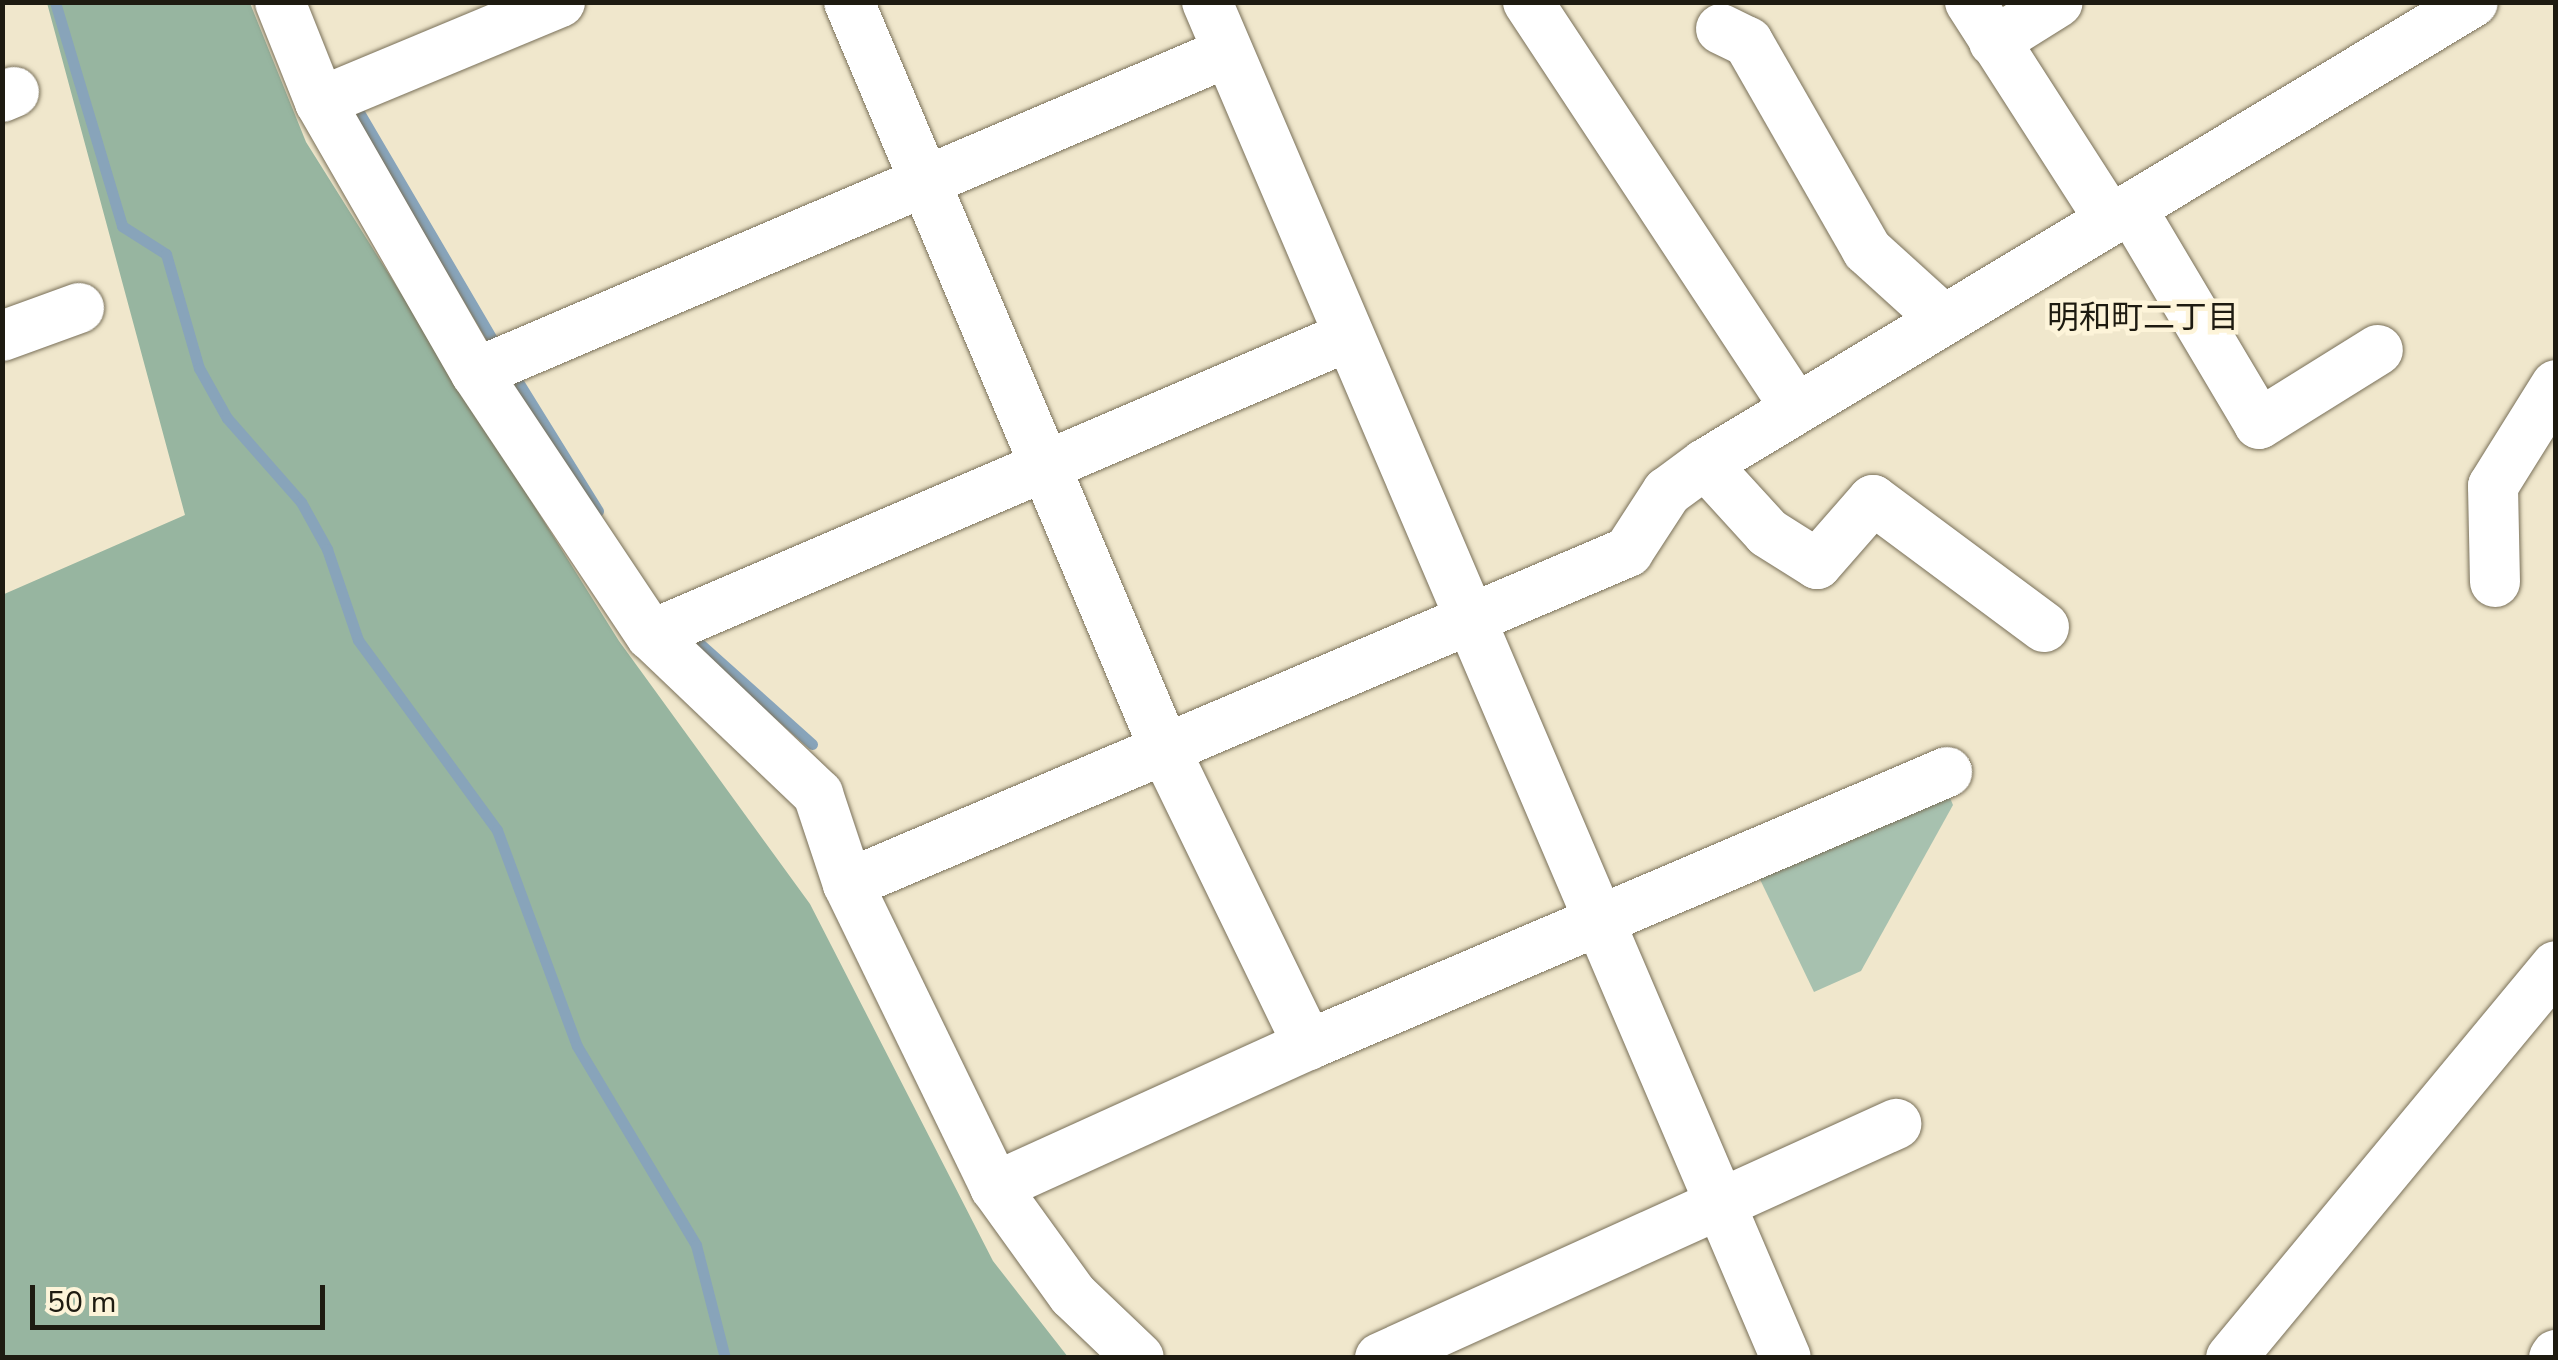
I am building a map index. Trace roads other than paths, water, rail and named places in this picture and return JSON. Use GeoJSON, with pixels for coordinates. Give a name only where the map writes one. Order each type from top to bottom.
{"type":"FeatureCollection","features":[{"type":"Feature","properties":{"kind":"street"},"geometry":{"type":"LineString","coordinates":[[280,2],[320,102],[476,373],[651,635],[818,794],[848,884],[995,1188],[1073,1295],[1139,1358]]}},
{"type":"Feature","properties":{"kind":"street"},"geometry":{"type":"LineString","coordinates":[[320,102],[560,2]]}},
{"type":"Feature","properties":{"kind":"street"},"geometry":{"type":"LineString","coordinates":[[848,2],[1166,752],[1308,1045]]}},
{"type":"Feature","properties":{"kind":"street"},"geometry":{"type":"LineString","coordinates":[[1207,2],[1470,621],[1604,922],[1786,1358]]}},
{"type":"Feature","properties":{"kind":"street"},"geometry":{"type":"LineString","coordinates":[[1528,2],[1794,406]]}},
{"type":"Feature","properties":{"kind":"street"},"geometry":{"type":"LineString","coordinates":[[2058,2],[1982,22],[2119,212],[2259,424],[2378,350]]}},
{"type":"Feature","properties":{"kind":"street"},"geometry":{"type":"LineString","coordinates":[[848,884],[1166,752],[1628,552],[1668,492],[1794,406],[2473,2]]}},
{"type":"Feature","properties":{"kind":"street"},"geometry":{"type":"LineString","coordinates":[[1721,29],[1748,42],[1867,250],[1941,318]]}},
{"type":"Feature","properties":{"kind":"street"},"geometry":{"type":"LineString","coordinates":[[476,373],[1226,53]]}},
{"type":"Feature","properties":{"kind":"street"},"geometry":{"type":"LineString","coordinates":[[2,336],[78,308]]}},
{"type":"Feature","properties":{"kind":"street"},"geometry":{"type":"LineString","coordinates":[[651,635],[1349,336]]}},
{"type":"Feature","properties":{"kind":"street"},"geometry":{"type":"LineString","coordinates":[[2495,582],[2494,486],[2556,385]]}},
{"type":"Feature","properties":{"kind":"street"},"geometry":{"type":"LineString","coordinates":[[1705,464],[1768,533],[1817,564],[1873,500],[2044,627]]}},
{"type":"Feature","properties":{"kind":"street"},"geometry":{"type":"LineString","coordinates":[[995,1188],[1308,1045],[1604,922],[1946,772]]}},
{"type":"Feature","properties":{"kind":"street"},"geometry":{"type":"LineString","coordinates":[[2231,1358],[2556,966]]}},
{"type":"Feature","properties":{"kind":"street"},"geometry":{"type":"LineString","coordinates":[[1380,1358],[1896,1124]]}},
{"type":"Feature","properties":{"kind":"waterway"},"geometry":{"type":"LineString","coordinates":[[55,2],[122,226],[166,254],[199,368],[227,418],[301,502],[327,549],[358,640],[497,830],[577,1046],[696,1245],[725,1358]]}},
{"type":"Feature","properties":{"kind":"waterway"},"geometry":{"type":"LineString","coordinates":[[353,102],[498,349]]}},
{"type":"Feature","properties":{"kind":"waterway"},"geometry":{"type":"LineString","coordinates":[[510,369],[598,511]]}},
{"type":"Feature","properties":{"kind":"waterway"},"geometry":{"type":"LineString","coordinates":[[689,634],[812,744]]}},
{"type":"Feature","properties":{"kind":"district","name":"明和町二丁目"},"geometry":{"type":"Point","coordinates":[2143,318]}}]}
